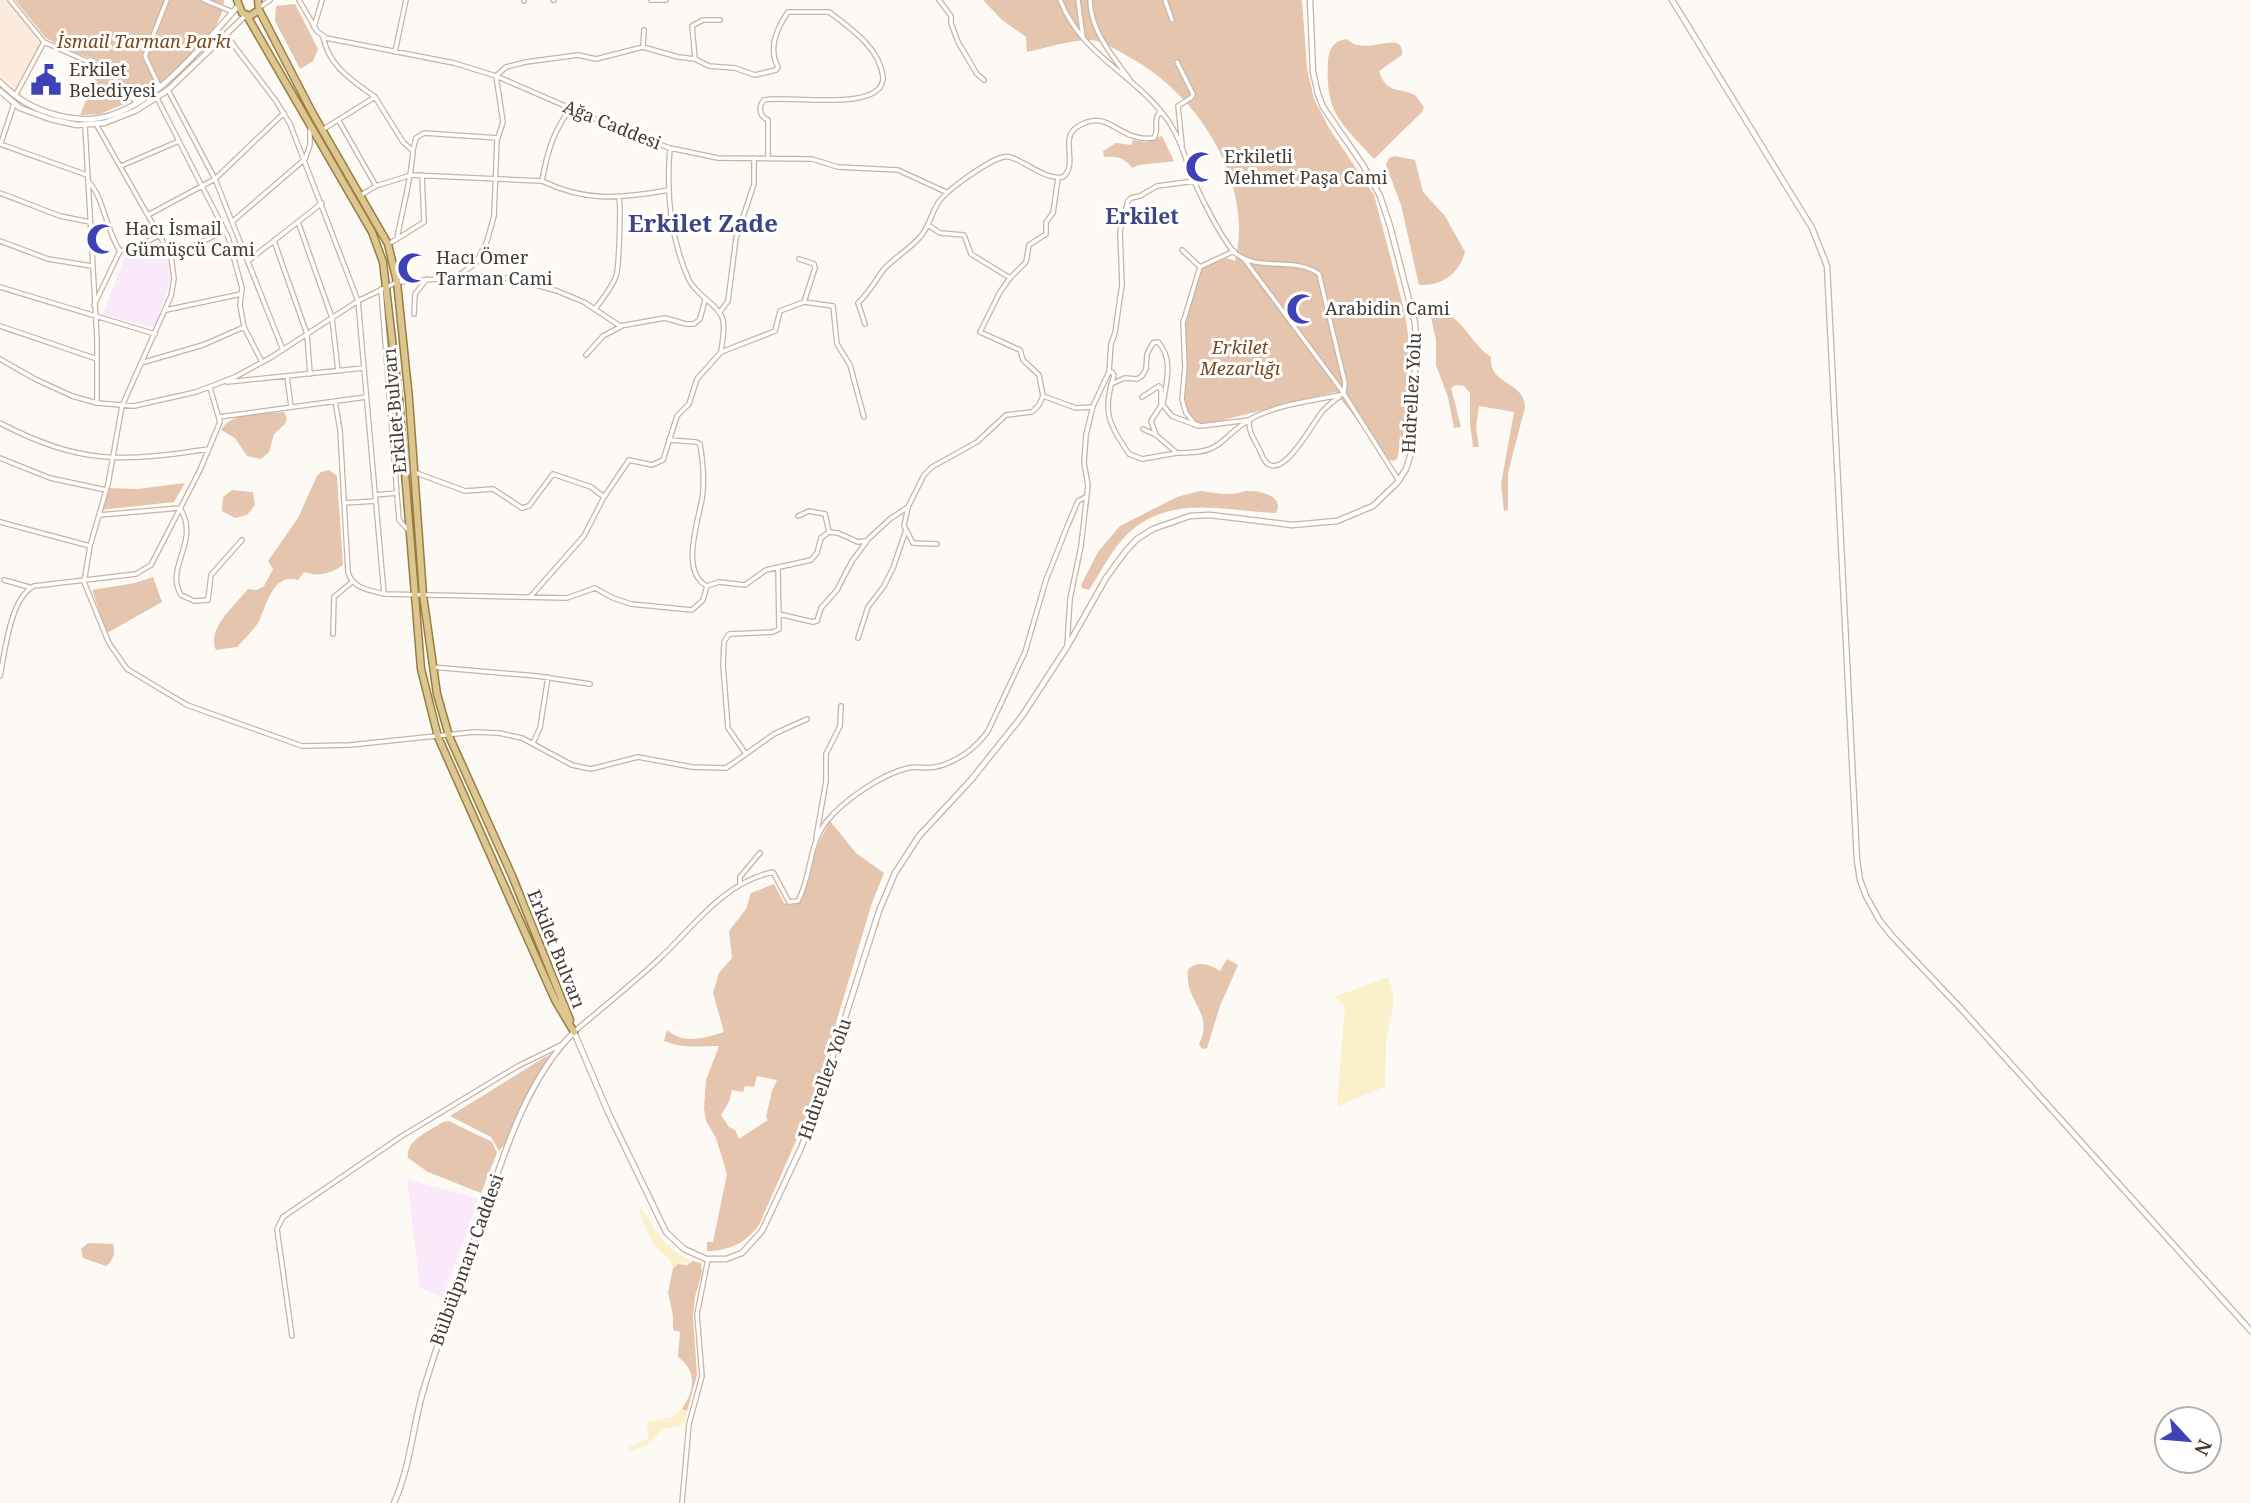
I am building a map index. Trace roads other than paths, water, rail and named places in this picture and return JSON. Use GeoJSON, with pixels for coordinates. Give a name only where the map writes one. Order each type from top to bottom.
{"type":"FeatureCollection","features":[{"type":"Feature","properties":{"kind":"main road","name":"Erkilet Bulvarı"},"geometry":{"type":"LineString","coordinates":[[239,2],[241,10],[372,232],[383,262],[399,399],[421,669],[438,737],[555,1000],[574,1032]]}},
{"type":"Feature","properties":{"kind":"main road"},"geometry":{"type":"LineString","coordinates":[[246,16],[253,16],[259,6]]}},
{"type":"Feature","properties":{"kind":"main road","name":"Erkilet Bulvarı"},"geometry":{"type":"LineString","coordinates":[[259,6],[322,130],[388,244],[397,282],[423,595],[437,694],[449,736],[513,878],[563,997],[574,1032]]}},
{"type":"Feature","properties":{"kind":"street"},"geometry":{"type":"LineString","coordinates":[[10,0],[44,42],[107,70],[136,102]]}},
{"type":"Feature","properties":{"kind":"street"},"geometry":{"type":"LineString","coordinates":[[160,88],[145,56],[167,0]]}},
{"type":"Feature","properties":{"kind":"street"},"geometry":{"type":"LineString","coordinates":[[204,0],[233,12]]}},
{"type":"Feature","properties":{"kind":"street"},"geometry":{"type":"LineString","coordinates":[[259,6],[270,0]]}},
{"type":"Feature","properties":{"kind":"street"},"geometry":{"type":"LineString","coordinates":[[299,0],[314,27],[323,36],[325,48],[334,64],[375,97],[403,142],[413,151]]}},
{"type":"Feature","properties":{"kind":"street"},"geometry":{"type":"LineString","coordinates":[[314,27],[322,0]]}},
{"type":"Feature","properties":{"kind":"street"},"geometry":{"type":"LineString","coordinates":[[395,52],[406,0]]}},
{"type":"Feature","properties":{"kind":"street"},"geometry":{"type":"LineString","coordinates":[[651,0],[666,0]]}},
{"type":"Feature","properties":{"kind":"street"},"geometry":{"type":"LineString","coordinates":[[939,0],[951,16],[958,42],[977,74],[984,80]]}},
{"type":"Feature","properties":{"kind":"street"},"geometry":{"type":"LineString","coordinates":[[1060,0],[1083,40],[1161,111],[1182,146],[1195,181],[1234,251],[1244,259],[1345,394],[1399,481]]}},
{"type":"Feature","properties":{"kind":"street"},"geometry":{"type":"LineString","coordinates":[[1078,0],[1083,40]]}},
{"type":"Feature","properties":{"kind":"street"},"geometry":{"type":"LineString","coordinates":[[1090,0],[1091,15],[1097,32],[1133,85]]}},
{"type":"Feature","properties":{"kind":"street"},"geometry":{"type":"LineString","coordinates":[[1165,0],[1172,20]]}},
{"type":"Feature","properties":{"kind":"street","name":"Hıdrellez Yolu"},"geometry":{"type":"LineString","coordinates":[[1067,647],[1118,560],[1137,540],[1153,529],[1196,515],[1292,525],[1329,522],[1367,510],[1384,498],[1406,469],[1411,453],[1415,323],[1380,196],[1363,165],[1323,107],[1318,94],[1314,72],[1310,0]]}},
{"type":"Feature","properties":{"kind":"street"},"geometry":{"type":"LineString","coordinates":[[1672,0],[1812,228],[1827,266],[1857,860],[1864,891],[1875,913],[1892,936],[1965,1013],[2251,1331]]}},
{"type":"Feature","properties":{"kind":"street"},"geometry":{"type":"LineString","coordinates":[[0,82],[15,96],[37,109],[83,119],[105,116],[160,88],[233,12],[239,2]]}},
{"type":"Feature","properties":{"kind":"street"},"geometry":{"type":"LineString","coordinates":[[457,278],[476,263],[487,241],[494,216],[498,138],[503,122],[496,76],[506,67],[578,55],[596,59],[643,47],[695,59],[709,66],[735,68],[755,75],[776,70],[778,65],[772,49],[789,12],[829,12],[874,53],[881,67],[883,82],[879,89],[871,94],[822,102],[768,98],[764,100],[760,112],[768,120],[768,158]]}},
{"type":"Feature","properties":{"kind":"street"},"geometry":{"type":"LineString","coordinates":[[0,91],[14,104],[50,119],[85,126],[96,124],[127,114],[157,98],[246,16]]}},
{"type":"Feature","properties":{"kind":"street"},"geometry":{"type":"LineString","coordinates":[[695,59],[692,26],[703,20],[720,20]]}},
{"type":"Feature","properties":{"kind":"street"},"geometry":{"type":"LineString","coordinates":[[643,47],[644,30]]}},
{"type":"Feature","properties":{"kind":"street"},"geometry":{"type":"LineString","coordinates":[[226,35],[284,113],[305,159],[358,301],[384,594]]}},
{"type":"Feature","properties":{"kind":"street","name":"Ağa Caddesi"},"geometry":{"type":"LineString","coordinates":[[323,36],[454,63],[496,76],[632,135],[670,148],[718,158],[811,159],[838,167],[898,170],[946,192]]}},
{"type":"Feature","properties":{"kind":"street"},"geometry":{"type":"LineString","coordinates":[[15,96],[44,42]]}},
{"type":"Feature","properties":{"kind":"street"},"geometry":{"type":"LineString","coordinates":[[1177,62],[1193,94],[1177,108],[1182,146]]}},
{"type":"Feature","properties":{"kind":"street"},"geometry":{"type":"LineString","coordinates":[[168,90],[215,179],[282,350]]}},
{"type":"Feature","properties":{"kind":"street"},"geometry":{"type":"LineString","coordinates":[[322,130],[375,97]]}},
{"type":"Feature","properties":{"kind":"street"},"geometry":{"type":"LineString","coordinates":[[157,98],[225,231],[242,288],[241,311],[244,327],[263,363]]}},
{"type":"Feature","properties":{"kind":"street"},"geometry":{"type":"LineString","coordinates":[[14,104],[0,144],[87,175]]}},
{"type":"Feature","properties":{"kind":"street"},"geometry":{"type":"LineString","coordinates":[[542,181],[550,144],[571,108]]}},
{"type":"Feature","properties":{"kind":"street"},"geometry":{"type":"LineString","coordinates":[[864,324],[858,303],[870,292],[885,269],[919,238],[946,192],[1005,156],[1041,173],[1058,178],[1065,176],[1069,172],[1069,136],[1075,128],[1086,122],[1102,120],[1127,135],[1154,138],[1157,132],[1155,121],[1161,111]]}},
{"type":"Feature","properties":{"kind":"street"},"geometry":{"type":"LineString","coordinates":[[149,215],[215,179],[284,113]]}},
{"type":"Feature","properties":{"kind":"street"},"geometry":{"type":"LineString","coordinates":[[339,121],[376,187]]}},
{"type":"Feature","properties":{"kind":"street"},"geometry":{"type":"LineString","coordinates":[[233,221],[305,159],[311,141],[308,122]]}},
{"type":"Feature","properties":{"kind":"street"},"geometry":{"type":"LineString","coordinates":[[96,124],[172,256],[174,285],[166,310],[122,406],[84,582],[106,637],[121,662],[144,680],[187,705],[302,746],[499,733],[517,736],[572,765],[591,769],[638,757],[692,767],[726,768],[774,734],[807,719]]}},
{"type":"Feature","properties":{"kind":"street"},"geometry":{"type":"LineString","coordinates":[[85,126],[97,402]]}},
{"type":"Feature","properties":{"kind":"street"},"geometry":{"type":"LineString","coordinates":[[397,239],[411,175],[415,140],[424,133],[498,138]]}},
{"type":"Feature","properties":{"kind":"street"},"geometry":{"type":"LineString","coordinates":[[121,166],[180,141]]}},
{"type":"Feature","properties":{"kind":"street"},"geometry":{"type":"LineString","coordinates":[[670,148],[669,190],[672,223],[692,286],[720,312],[723,323],[721,352]]}},
{"type":"Feature","properties":{"kind":"street"},"geometry":{"type":"LineString","coordinates":[[720,312],[728,301],[736,238],[754,184],[754,158]]}},
{"type":"Feature","properties":{"kind":"street"},"geometry":{"type":"LineString","coordinates":[[360,195],[411,175],[542,181],[601,198],[619,198],[669,190]]}},
{"type":"Feature","properties":{"kind":"street"},"geometry":{"type":"LineString","coordinates":[[388,244],[424,222],[422,175]]}},
{"type":"Feature","properties":{"kind":"street"},"geometry":{"type":"LineString","coordinates":[[937,544],[913,543],[904,526],[908,507],[923,475],[932,467],[977,442],[1006,415],[1032,412],[1043,396],[1039,375],[1023,360],[1020,350],[980,332],[1000,292],[1026,262],[1029,245],[1046,234],[1046,222],[1053,213],[1058,178]]}},
{"type":"Feature","properties":{"kind":"street"},"geometry":{"type":"LineString","coordinates":[[88,181],[95,191],[111,235],[120,251]]}},
{"type":"Feature","properties":{"kind":"street"},"geometry":{"type":"LineString","coordinates":[[1067,647],[1070,599],[1082,546],[1088,485],[1084,450],[1093,407],[1109,372],[1111,344],[1122,284],[1120,231],[1129,200],[1154,186],[1195,181]]}},
{"type":"Feature","properties":{"kind":"street"},"geometry":{"type":"LineString","coordinates":[[0,193],[60,216],[90,222]]}},
{"type":"Feature","properties":{"kind":"street"},"geometry":{"type":"LineString","coordinates":[[595,309],[618,272],[621,211],[619,198]]}},
{"type":"Feature","properties":{"kind":"street"},"geometry":{"type":"LineString","coordinates":[[235,261],[247,259],[274,241],[322,203]]}},
{"type":"Feature","properties":{"kind":"street"},"geometry":{"type":"LineString","coordinates":[[298,222],[332,318],[338,371]]}},
{"type":"Feature","properties":{"kind":"street"},"geometry":{"type":"LineString","coordinates":[[928,225],[940,233],[964,234],[971,254],[1010,278]]}},
{"type":"Feature","properties":{"kind":"street"},"geometry":{"type":"LineString","coordinates":[[172,256],[225,231]]}},
{"type":"Feature","properties":{"kind":"street"},"geometry":{"type":"LineString","coordinates":[[120,251],[132,249],[160,235]]}},
{"type":"Feature","properties":{"kind":"street"},"geometry":{"type":"LineString","coordinates":[[0,241],[48,259],[92,266]]}},
{"type":"Feature","properties":{"kind":"street"},"geometry":{"type":"LineString","coordinates":[[274,241],[307,334],[310,374]]}},
{"type":"Feature","properties":{"kind":"street"},"geometry":{"type":"LineString","coordinates":[[1182,250],[1200,267]]}},
{"type":"Feature","properties":{"kind":"street"},"geometry":{"type":"LineString","coordinates":[[94,305],[120,251]]}},
{"type":"Feature","properties":{"kind":"street"},"geometry":{"type":"LineString","coordinates":[[1200,267],[1234,251]]}},
{"type":"Feature","properties":{"kind":"street"},"geometry":{"type":"LineString","coordinates":[[799,259],[814,264],[816,268],[804,302]]}},
{"type":"Feature","properties":{"kind":"street"},"geometry":{"type":"LineString","coordinates":[[1244,259],[1309,269],[1319,274],[1345,383],[1345,394]]}},
{"type":"Feature","properties":{"kind":"street"},"geometry":{"type":"LineString","coordinates":[[1199,426],[1186,413],[1182,400],[1185,367],[1183,323],[1200,267]]}},
{"type":"Feature","properties":{"kind":"street"},"geometry":{"type":"LineString","coordinates":[[0,359],[66,394],[97,402],[134,406],[222,383],[263,363],[358,301],[397,282],[426,279],[492,276],[526,281],[567,295],[622,326]]}},
{"type":"Feature","properties":{"kind":"street"},"geometry":{"type":"LineString","coordinates":[[414,314],[415,294],[426,279]]}},
{"type":"Feature","properties":{"kind":"street"},"geometry":{"type":"LineString","coordinates":[[0,287],[155,334]]}},
{"type":"Feature","properties":{"kind":"street"},"geometry":{"type":"LineString","coordinates":[[384,288],[399,520],[410,532]]}},
{"type":"Feature","properties":{"kind":"street"},"geometry":{"type":"LineString","coordinates":[[166,310],[241,294]]}},
{"type":"Feature","properties":{"kind":"street"},"geometry":{"type":"LineString","coordinates":[[586,355],[603,336],[622,326],[665,318],[683,324],[694,324],[700,319],[705,300]]}},
{"type":"Feature","properties":{"kind":"street"},"geometry":{"type":"LineString","coordinates":[[531,596],[579,543],[593,522],[604,497],[629,460],[649,465],[663,460],[677,416],[689,404],[697,379],[721,352],[775,331],[780,311],[804,302],[833,306],[837,344],[850,365],[864,416]]}},
{"type":"Feature","properties":{"kind":"street"},"geometry":{"type":"LineString","coordinates":[[0,326],[97,359]]}},
{"type":"Feature","properties":{"kind":"street"},"geometry":{"type":"LineString","coordinates":[[141,363],[203,345],[244,327]]}},
{"type":"Feature","properties":{"kind":"street"},"geometry":{"type":"LineString","coordinates":[[1111,384],[1125,378],[1137,379],[1142,376],[1146,369],[1147,354],[1153,343],[1158,342],[1165,352],[1168,365],[1162,404],[1151,421],[1156,435]]}},
{"type":"Feature","properties":{"kind":"street"},"geometry":{"type":"LineString","coordinates":[[222,383],[364,368]]}},
{"type":"Feature","properties":{"kind":"street"},"geometry":{"type":"LineString","coordinates":[[1109,372],[1114,375],[1107,399],[1108,415],[1129,454],[1142,459],[1212,449],[1249,420],[1273,410],[1345,394]]}},
{"type":"Feature","properties":{"kind":"street"},"geometry":{"type":"LineString","coordinates":[[287,376],[291,407]]}},
{"type":"Feature","properties":{"kind":"street"},"geometry":{"type":"LineString","coordinates":[[1142,397],[1159,386],[1162,404],[1172,416],[1199,426],[1249,420]]}},
{"type":"Feature","properties":{"kind":"street"},"geometry":{"type":"LineString","coordinates":[[4,580],[31,587],[84,582],[136,574],[145,570],[153,561],[180,508],[220,422],[210,388]]}},
{"type":"Feature","properties":{"kind":"street"},"geometry":{"type":"LineString","coordinates":[[1249,420],[1250,434],[1263,459],[1268,464],[1276,465],[1293,454],[1322,413],[1345,394]]}},
{"type":"Feature","properties":{"kind":"street"},"geometry":{"type":"LineString","coordinates":[[1043,396],[1076,408],[1093,407]]}},
{"type":"Feature","properties":{"kind":"street"},"geometry":{"type":"LineString","coordinates":[[219,417],[366,397]]}},
{"type":"Feature","properties":{"kind":"street"},"geometry":{"type":"LineString","coordinates":[[335,401],[340,430],[348,572],[352,582],[384,594],[414,595],[567,598],[595,588],[631,604],[692,610],[703,600],[707,586]]}},
{"type":"Feature","properties":{"kind":"street"},"geometry":{"type":"LineString","coordinates":[[0,422],[55,447],[112,459],[143,459],[209,449]]}},
{"type":"Feature","properties":{"kind":"street"},"geometry":{"type":"LineString","coordinates":[[1143,429],[1156,435],[1177,453]]}},
{"type":"Feature","properties":{"kind":"street"},"geometry":{"type":"LineString","coordinates":[[669,440],[700,444],[703,465],[702,497],[693,556],[698,578],[707,586]]}},
{"type":"Feature","properties":{"kind":"street"},"geometry":{"type":"LineString","coordinates":[[0,458],[50,478],[106,490]]}},
{"type":"Feature","properties":{"kind":"street"},"geometry":{"type":"LineString","coordinates":[[414,472],[465,491],[493,489],[522,508],[529,506],[553,474],[591,487],[604,497]]}},
{"type":"Feature","properties":{"kind":"street"},"geometry":{"type":"LineString","coordinates":[[375,495],[397,493]]}},
{"type":"Feature","properties":{"kind":"street"},"geometry":{"type":"LineString","coordinates":[[815,843],[829,818],[862,789],[903,769],[944,764],[964,754],[984,736],[1025,652],[1046,580],[1078,501],[1086,497]]}},
{"type":"Feature","properties":{"kind":"street"},"geometry":{"type":"LineString","coordinates":[[344,503],[376,501]]}},
{"type":"Feature","properties":{"kind":"street"},"geometry":{"type":"LineString","coordinates":[[779,614],[817,621],[821,608],[837,590],[867,539],[908,507]]}},
{"type":"Feature","properties":{"kind":"street"},"geometry":{"type":"LineString","coordinates":[[99,515],[180,508]]}},
{"type":"Feature","properties":{"kind":"street"},"geometry":{"type":"LineString","coordinates":[[180,508],[185,519],[187,538],[176,584],[179,593],[187,599],[204,602],[208,600],[211,575],[242,540]]}},
{"type":"Feature","properties":{"kind":"street"},"geometry":{"type":"LineString","coordinates":[[798,516],[807,511],[825,514],[829,533]]}},
{"type":"Feature","properties":{"kind":"street"},"geometry":{"type":"LineString","coordinates":[[0,522],[90,546]]}},
{"type":"Feature","properties":{"kind":"street"},"geometry":{"type":"LineString","coordinates":[[858,638],[868,607],[893,568],[906,530]]}},
{"type":"Feature","properties":{"kind":"street"},"geometry":{"type":"LineString","coordinates":[[707,586],[719,582],[745,585],[763,572],[811,560],[817,553],[821,538],[829,533],[838,533],[858,542],[867,539]]}},
{"type":"Feature","properties":{"kind":"street"},"geometry":{"type":"LineString","coordinates":[[746,754],[728,728],[724,642],[729,634],[776,631],[779,627],[778,568]]}},
{"type":"Feature","properties":{"kind":"street"},"geometry":{"type":"LineString","coordinates":[[333,634],[333,599],[352,582]]}},
{"type":"Feature","properties":{"kind":"street"},"geometry":{"type":"LineString","coordinates":[[0,676],[19,600],[31,587]]}},
{"type":"Feature","properties":{"kind":"street","name":"Hıdırellez Yolu"},"geometry":{"type":"LineString","coordinates":[[708,1259],[729,1258],[746,1250],[762,1231],[776,1204],[810,1127],[879,911],[902,861],[919,836],[971,780],[1014,726],[1067,647]]}},
{"type":"Feature","properties":{"kind":"street"},"geometry":{"type":"LineString","coordinates":[[432,667],[548,677],[590,684]]}},
{"type":"Feature","properties":{"kind":"street"},"geometry":{"type":"LineString","coordinates":[[533,744],[540,728],[548,677]]}},
{"type":"Feature","properties":{"kind":"street"},"geometry":{"type":"LineString","coordinates":[[682,1503],[690,1424],[702,1376],[697,1314],[708,1259],[680,1245],[661,1224],[612,1121],[574,1032],[661,958],[714,904],[740,885],[773,872],[783,895],[789,902],[797,903],[806,886],[826,781],[826,754],[840,726],[841,706]]}},
{"type":"Feature","properties":{"kind":"street"},"geometry":{"type":"LineString","coordinates":[[740,885],[740,877],[760,853]]}},
{"type":"Feature","properties":{"kind":"street","name":"Bülbülpınarı Caddesi"},"geometry":{"type":"LineString","coordinates":[[394,1503],[409,1461],[421,1400],[434,1354],[501,1166],[527,1104],[561,1045],[574,1032]]}},
{"type":"Feature","properties":{"kind":"street"},"geometry":{"type":"LineString","coordinates":[[292,1336],[277,1229],[281,1220],[402,1136],[518,1066],[561,1045]]}},
{"type":"Feature","properties":{"kind":"place","name":"Erkilet Belediyesi"},"geometry":{"type":"Point","coordinates":[46,80]}},
{"type":"Feature","properties":{"kind":"place","name":"Erkiletli Mehmet Paşa Cami"},"geometry":{"type":"Point","coordinates":[1201,167]}},
{"type":"Feature","properties":{"kind":"place","name":"Hacı İsmail Gümüşcü Cami"},"geometry":{"type":"Point","coordinates":[102,239]}},
{"type":"Feature","properties":{"kind":"place","name":"Hacı Ömer Tarman Cami"},"geometry":{"type":"Point","coordinates":[413,268]}},
{"type":"Feature","properties":{"kind":"place","name":"Arabidin Cami"},"geometry":{"type":"Point","coordinates":[1302,309]}},
{"type":"Feature","properties":{"kind":"district","name":"Erkilet"},"geometry":{"type":"Point","coordinates":[1142,217]}},
{"type":"Feature","properties":{"kind":"district","name":"Erkilet Zade"},"geometry":{"type":"Point","coordinates":[703,224]}},
{"type":"Feature","properties":{"kind":"park label","name":"İsmail Tarman Parkı"},"geometry":{"type":"Point","coordinates":[144,42]}},
{"type":"Feature","properties":{"kind":"park label","name":"Erkilet Mezarlığı"},"geometry":{"type":"Point","coordinates":[1240,358]}}]}
